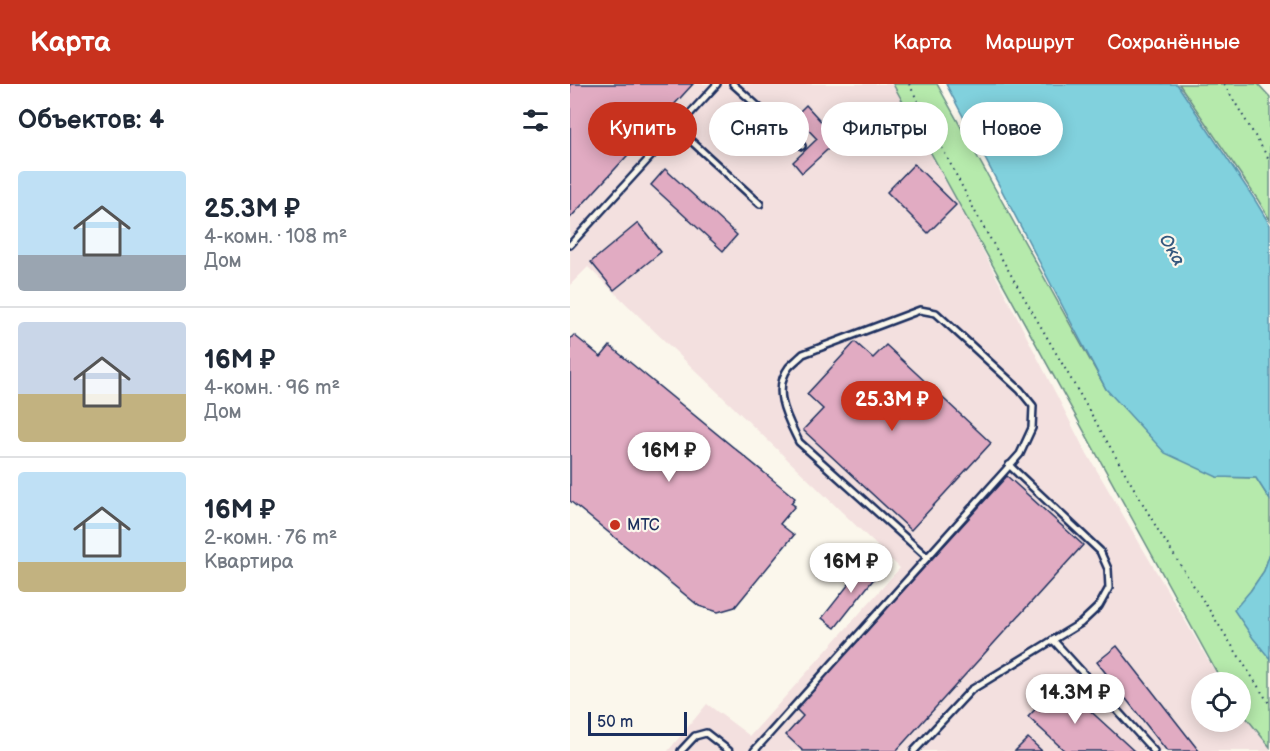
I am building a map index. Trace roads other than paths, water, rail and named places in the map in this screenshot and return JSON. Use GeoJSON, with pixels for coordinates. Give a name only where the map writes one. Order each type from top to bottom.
{"type":"FeatureCollection","features":[{"type":"Feature","properties":{"kind":"lane"},"geometry":{"type":"LineString","coordinates":[[697,106],[717,84]]}},
{"type":"Feature","properties":{"kind":"lane"},"geometry":{"type":"LineString","coordinates":[[734,84],[754,102]]}},
{"type":"Feature","properties":{"kind":"lane"},"geometry":{"type":"LineString","coordinates":[[697,146],[760,204]]}},
{"type":"Feature","properties":{"kind":"lane"},"geometry":{"type":"LineString","coordinates":[[570,245],[651,156]]}},
{"type":"Feature","properties":{"kind":"lane"},"geometry":{"type":"LineString","coordinates":[[754,751],[1020,454],[1032,428],[1033,406],[1020,390],[936,314],[920,310],[803,354],[789,367],[781,383],[782,400],[799,442],[927,557]]}},
{"type":"Feature","properties":{"kind":"lane"},"geometry":{"type":"LineString","coordinates":[[914,751],[971,690],[1081,623],[1099,606],[1109,588],[1108,569],[1100,551],[1010,465]]}},
{"type":"Feature","properties":{"kind":"lane"},"geometry":{"type":"LineString","coordinates":[[1053,640],[1154,751]]}},
{"type":"Feature","properties":{"kind":"lane"},"geometry":{"type":"LineString","coordinates":[[681,751],[695,736],[706,733],[729,751]]}},
{"type":"Feature","properties":{"kind":"water","name":"Ока"},"geometry":{"type":"Polygon","coordinates":[[[946,84],[1177,84],[1270,225],[1270,500],[1256,478],[1217,477],[1165,453],[1106,389],[984,156],[1063,156],[1063,102],[960,102],[960,111],[946,84]]]}},
{"type":"Feature","properties":{"kind":"water"},"geometry":{"type":"Polygon","coordinates":[[[1270,553],[1270,659],[1234,610],[1264,571],[1270,553]]]}},
{"type":"Feature","properties":{"kind":"place","name":"МТС"},"geometry":{"type":"Point","coordinates":[615,525]}}]}
